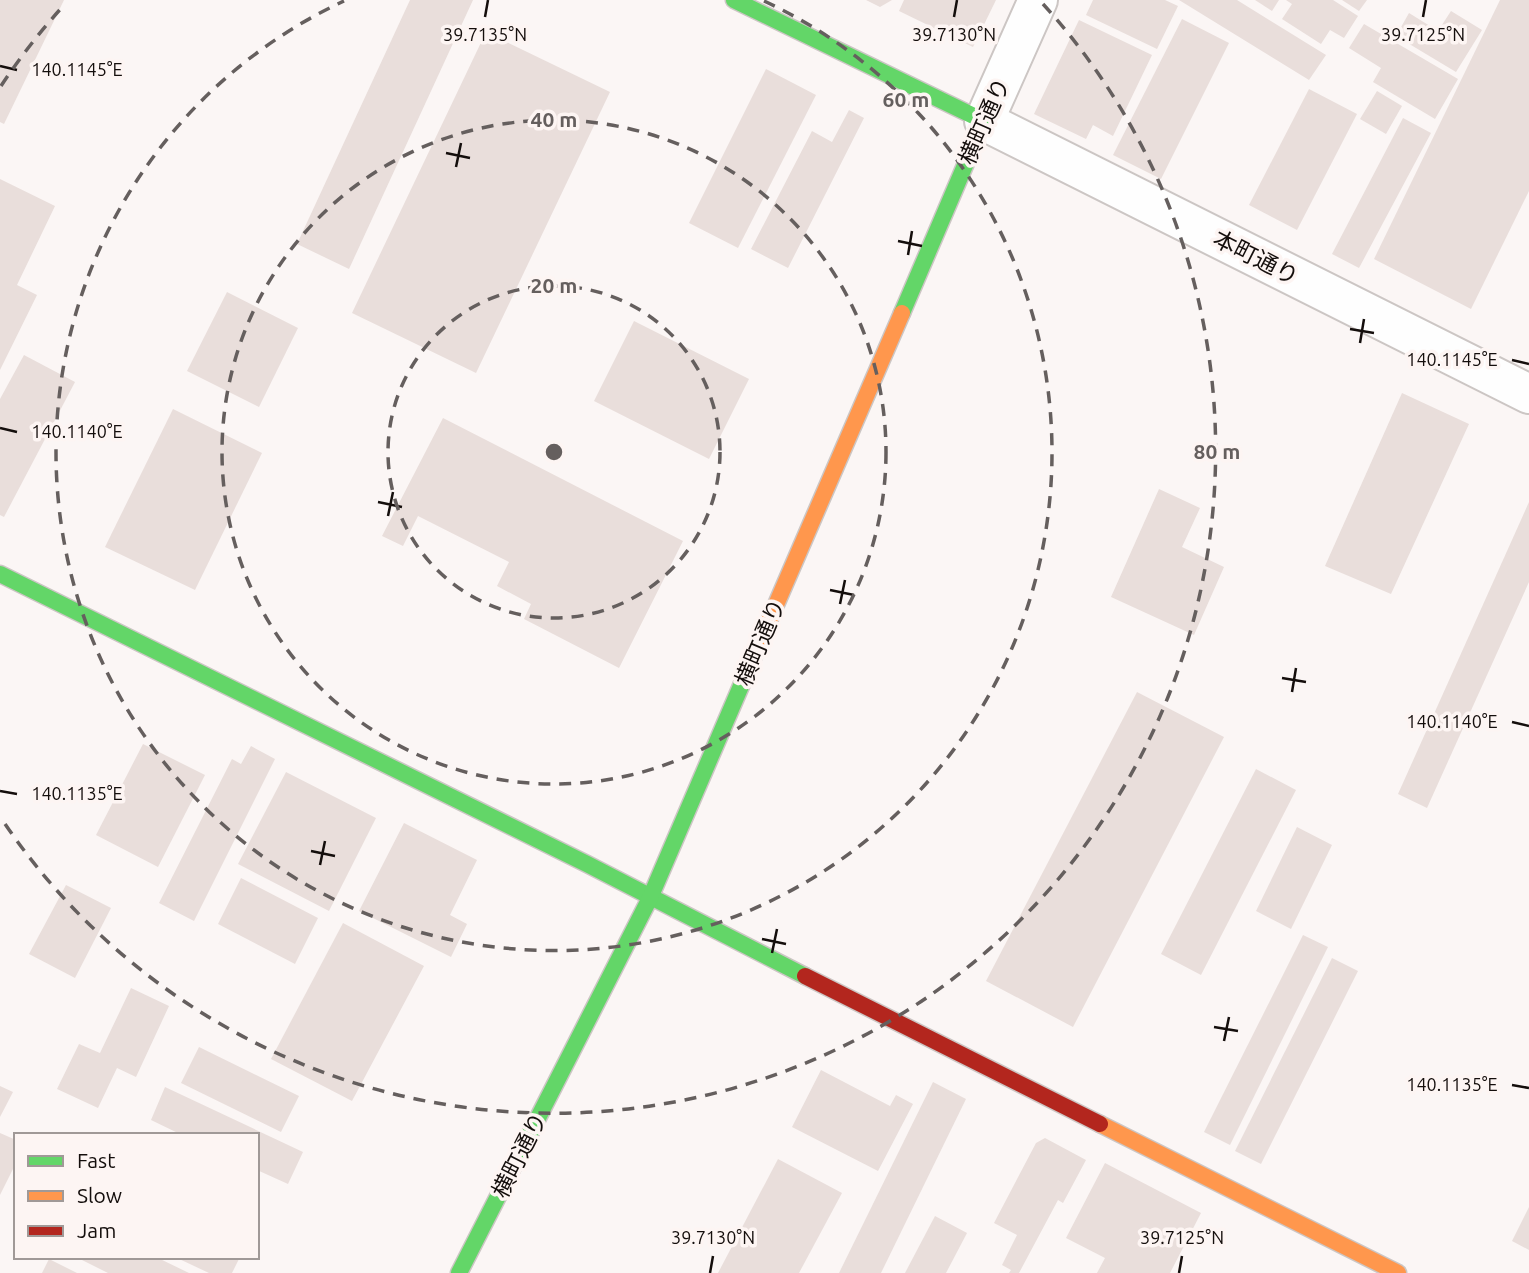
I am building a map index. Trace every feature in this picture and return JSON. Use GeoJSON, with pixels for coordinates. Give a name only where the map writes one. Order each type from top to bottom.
{"type":"FeatureCollection","features":[{"type":"Feature","properties":{"kind":"street"},"geometry":{"type":"LineString","coordinates":[[734,0],[984,121]]}},
{"type":"Feature","properties":{"kind":"street","name":"横町通り"},"geometry":{"type":"LineString","coordinates":[[458,1273],[650,898],[1038,0]]}},
{"type":"Feature","properties":{"kind":"street","name":"本町通り"},"geometry":{"type":"LineString","coordinates":[[984,121],[1529,394]]}},
{"type":"Feature","properties":{"kind":"street"},"geometry":{"type":"LineString","coordinates":[[0,574],[587,864],[1398,1273]]}},
{"type":"Feature","properties":{"kind":"building"},"geometry":{"type":"Polygon","coordinates":[[[0,0],[64,0],[4,124],[0,122],[0,0]]]}},
{"type":"Feature","properties":{"kind":"building"},"geometry":{"type":"Polygon","coordinates":[[[410,0],[473,0],[349,269],[297,244],[410,0]]]}},
{"type":"Feature","properties":{"kind":"building"},"geometry":{"type":"Polygon","coordinates":[[[866,0],[892,0],[880,7],[866,0]]]}},
{"type":"Feature","properties":{"kind":"building"},"geometry":{"type":"Polygon","coordinates":[[[904,0],[996,0],[973,47],[899,11],[904,0]]]}},
{"type":"Feature","properties":{"kind":"building"},"geometry":{"type":"Polygon","coordinates":[[[1093,0],[1165,0],[1178,6],[1157,49],[1086,15],[1093,0]]]}},
{"type":"Feature","properties":{"kind":"building"},"geometry":{"type":"Polygon","coordinates":[[[1179,0],[1237,0],[1326,55],[1309,80],[1179,0]]]}},
{"type":"Feature","properties":{"kind":"building"},"geometry":{"type":"Polygon","coordinates":[[[1255,0],[1279,0],[1272,11],[1255,0]]]}},
{"type":"Feature","properties":{"kind":"building"},"geometry":{"type":"Polygon","coordinates":[[[1286,0],[1333,0],[1358,16],[1344,38],[1330,30],[1321,44],[1282,19],[1292,4],[1286,0]]]}},
{"type":"Feature","properties":{"kind":"building"},"geometry":{"type":"Polygon","coordinates":[[[1342,0],[1367,0],[1359,11],[1342,0]]]}},
{"type":"Feature","properties":{"kind":"building"},"geometry":{"type":"Polygon","coordinates":[[[1500,0],[1529,0],[1529,191],[1471,309],[1374,259],[1500,0]]]}},
{"type":"Feature","properties":{"kind":"building"},"geometry":{"type":"Polygon","coordinates":[[[1451,11],[1482,30],[1456,72],[1396,36],[1409,13],[1438,31],[1451,11]]]}},
{"type":"Feature","properties":{"kind":"building"},"geometry":{"type":"Polygon","coordinates":[[[1182,19],[1229,43],[1161,179],[1113,155],[1182,19]]]}},
{"type":"Feature","properties":{"kind":"building"},"geometry":{"type":"Polygon","coordinates":[[[1079,20],[1152,55],[1113,136],[1093,125],[1086,139],[1034,114],[1079,20]]]}},
{"type":"Feature","properties":{"kind":"building"},"geometry":{"type":"Polygon","coordinates":[[[1364,24],[1458,79],[1435,119],[1373,82],[1381,68],[1349,48],[1364,24]]]}},
{"type":"Feature","properties":{"kind":"building"},"geometry":{"type":"Polygon","coordinates":[[[486,32],[610,92],[476,373],[352,313],[486,32]]]}},
{"type":"Feature","properties":{"kind":"building"},"geometry":{"type":"Polygon","coordinates":[[[766,69],[816,95],[738,248],[689,223],[766,69]]]}},
{"type":"Feature","properties":{"kind":"building"},"geometry":{"type":"Polygon","coordinates":[[[1309,89],[1357,114],[1297,230],[1249,205],[1309,89]]]}},
{"type":"Feature","properties":{"kind":"building"},"geometry":{"type":"Polygon","coordinates":[[[1377,91],[1402,106],[1386,134],[1360,119],[1377,91]]]}},
{"type":"Feature","properties":{"kind":"building"},"geometry":{"type":"Polygon","coordinates":[[[849,110],[864,118],[788,268],[751,249],[812,131],[832,142],[849,110]]]}},
{"type":"Feature","properties":{"kind":"building"},"geometry":{"type":"Polygon","coordinates":[[[1403,118],[1431,133],[1359,268],[1332,254],[1403,118]]]}},
{"type":"Feature","properties":{"kind":"building"},"geometry":{"type":"Polygon","coordinates":[[[0,179],[55,206],[17,285],[37,295],[0,370],[0,179]]]}},
{"type":"Feature","properties":{"kind":"building"},"geometry":{"type":"Polygon","coordinates":[[[227,292],[298,328],[259,407],[187,371],[227,292]]]}},
{"type":"Feature","properties":{"kind":"building"},"geometry":{"type":"Polygon","coordinates":[[[634,321],[749,379],[709,459],[594,401],[634,321]]]}},
{"type":"Feature","properties":{"kind":"building"},"geometry":{"type":"Polygon","coordinates":[[[24,355],[75,382],[4,517],[0,515],[0,399],[24,355]]]}},
{"type":"Feature","properties":{"kind":"building"},"geometry":{"type":"Polygon","coordinates":[[[1402,393],[1469,424],[1391,594],[1325,566],[1402,393]]]}},
{"type":"Feature","properties":{"kind":"building"},"geometry":{"type":"Polygon","coordinates":[[[173,409],[262,453],[195,590],[105,547],[173,409]]]}},
{"type":"Feature","properties":{"kind":"building"},"geometry":{"type":"Polygon","coordinates":[[[443,418],[683,541],[619,668],[524,619],[531,604],[497,586],[509,562],[418,516],[403,546],[382,536],[443,418]]]}},
{"type":"Feature","properties":{"kind":"building"},"geometry":{"type":"Polygon","coordinates":[[[1159,489],[1200,508],[1182,547],[1224,567],[1194,635],[1111,597],[1159,489]]]}},
{"type":"Feature","properties":{"kind":"building"},"geometry":{"type":"Polygon","coordinates":[[[1529,502],[1529,582],[1427,808],[1398,794],[1529,502]]]}},
{"type":"Feature","properties":{"kind":"building"},"geometry":{"type":"Polygon","coordinates":[[[1137,692],[1224,737],[1073,1027],[986,981],[1137,692]]]}},
{"type":"Feature","properties":{"kind":"building"},"geometry":{"type":"Polygon","coordinates":[[[143,744],[205,775],[158,867],[96,835],[143,744]]]}},
{"type":"Feature","properties":{"kind":"building"},"geometry":{"type":"Polygon","coordinates":[[[251,746],[275,759],[194,921],[159,903],[232,759],[241,764],[251,746]]]}},
{"type":"Feature","properties":{"kind":"building"},"geometry":{"type":"Polygon","coordinates":[[[1256,769],[1296,790],[1201,975],[1161,954],[1256,769]]]}},
{"type":"Feature","properties":{"kind":"building"},"geometry":{"type":"Polygon","coordinates":[[[286,772],[376,818],[329,911],[238,864],[286,772]]]}},
{"type":"Feature","properties":{"kind":"building"},"geometry":{"type":"Polygon","coordinates":[[[404,823],[477,860],[450,915],[467,924],[451,957],[359,911],[404,823]]]}},
{"type":"Feature","properties":{"kind":"building"},"geometry":{"type":"Polygon","coordinates":[[[1297,827],[1332,845],[1291,929],[1256,911],[1297,827]]]}},
{"type":"Feature","properties":{"kind":"building"},"geometry":{"type":"Polygon","coordinates":[[[241,878],[318,918],[295,964],[218,924],[241,878]]]}},
{"type":"Feature","properties":{"kind":"building"},"geometry":{"type":"Polygon","coordinates":[[[66,885],[111,908],[75,978],[29,954],[66,885]]]}},
{"type":"Feature","properties":{"kind":"building"},"geometry":{"type":"Polygon","coordinates":[[[343,923],[424,966],[352,1101],[271,1059],[343,923]]]}},
{"type":"Feature","properties":{"kind":"building"},"geometry":{"type":"Polygon","coordinates":[[[1303,935],[1328,947],[1230,1145],[1204,1132],[1303,935]]]}},
{"type":"Feature","properties":{"kind":"building"},"geometry":{"type":"Polygon","coordinates":[[[1332,958],[1358,971],[1261,1164],[1235,1151],[1332,958]]]}},
{"type":"Feature","properties":{"kind":"building"},"geometry":{"type":"Polygon","coordinates":[[[131,988],[169,1006],[136,1077],[117,1068],[98,1108],[57,1089],[79,1044],[100,1053],[131,988]]]}},
{"type":"Feature","properties":{"kind":"building"},"geometry":{"type":"Polygon","coordinates":[[[199,1047],[299,1096],[281,1132],[181,1083],[199,1047]]]}},
{"type":"Feature","properties":{"kind":"building"},"geometry":{"type":"Polygon","coordinates":[[[821,1070],[890,1106],[896,1095],[913,1104],[878,1171],[792,1127],[821,1070]]]}},
{"type":"Feature","properties":{"kind":"building"},"geometry":{"type":"Polygon","coordinates":[[[933,1082],[966,1099],[881,1273],[839,1273],[933,1082]]]}},
{"type":"Feature","properties":{"kind":"building"},"geometry":{"type":"Polygon","coordinates":[[[0,1086],[13,1092],[0,1117],[0,1086]]]}},
{"type":"Feature","properties":{"kind":"building"},"geometry":{"type":"Polygon","coordinates":[[[165,1087],[303,1152],[288,1184],[259,1171],[259,1133],[178,1133],[151,1120],[165,1087]]]}},
{"type":"Feature","properties":{"kind":"building"},"geometry":{"type":"Polygon","coordinates":[[[0,1133],[14,1139],[14,1167],[0,1195],[0,1133]]]}},
{"type":"Feature","properties":{"kind":"building"},"geometry":{"type":"Polygon","coordinates":[[[1045,1138],[1086,1160],[1063,1203],[1058,1200],[1019,1273],[1009,1273],[1011,1270],[1002,1265],[1017,1235],[994,1223],[1036,1143],[1045,1138]]]}},
{"type":"Feature","properties":{"kind":"building"},"geometry":{"type":"Polygon","coordinates":[[[778,1159],[842,1193],[799,1273],[718,1273],[778,1159]]]}},
{"type":"Feature","properties":{"kind":"building"},"geometry":{"type":"Polygon","coordinates":[[[1105,1163],[1201,1213],[1170,1273],[1097,1273],[1105,1258],[1066,1238],[1105,1163]]]}},
{"type":"Feature","properties":{"kind":"building"},"geometry":{"type":"Polygon","coordinates":[[[1529,1207],[1529,1250],[1512,1241],[1529,1207]]]}},
{"type":"Feature","properties":{"kind":"building"},"geometry":{"type":"Polygon","coordinates":[[[935,1216],[967,1233],[946,1273],[905,1273],[935,1216]]]}},
{"type":"Feature","properties":{"kind":"building"},"geometry":{"type":"Polygon","coordinates":[[[49,1259],[77,1273],[42,1273],[49,1259]]]}},
{"type":"Feature","properties":{"kind":"building"},"geometry":{"type":"Polygon","coordinates":[[[80,1259],[160,1259],[189,1273],[108,1273],[80,1259]]]}},
{"type":"Feature","properties":{"kind":"building"},"geometry":{"type":"Polygon","coordinates":[[[179,1259],[239,1259],[232,1273],[209,1273],[179,1259]]]}},
{"type":"Feature","properties":{"kind":"traffic: fast"},"geometry":{"type":"LineString","coordinates":[[734,0],[984,121],[902,313]]}},
{"type":"Feature","properties":{"kind":"traffic: fast"},"geometry":{"type":"LineString","coordinates":[[0,574],[587,864],[805,976]]}},
{"type":"Feature","properties":{"kind":"traffic: fast"},"geometry":{"type":"LineString","coordinates":[[459,1273],[650,898],[756,651]]}},
{"type":"Feature","properties":{"kind":"traffic: slow"},"geometry":{"type":"LineString","coordinates":[[756,651],[902,313]]}},
{"type":"Feature","properties":{"kind":"traffic: slow"},"geometry":{"type":"LineString","coordinates":[[1100,1124],[1398,1273]]}},
{"type":"Feature","properties":{"kind":"traffic: jam"},"geometry":{"type":"LineString","coordinates":[[805,976],[1100,1124]]}}]}
